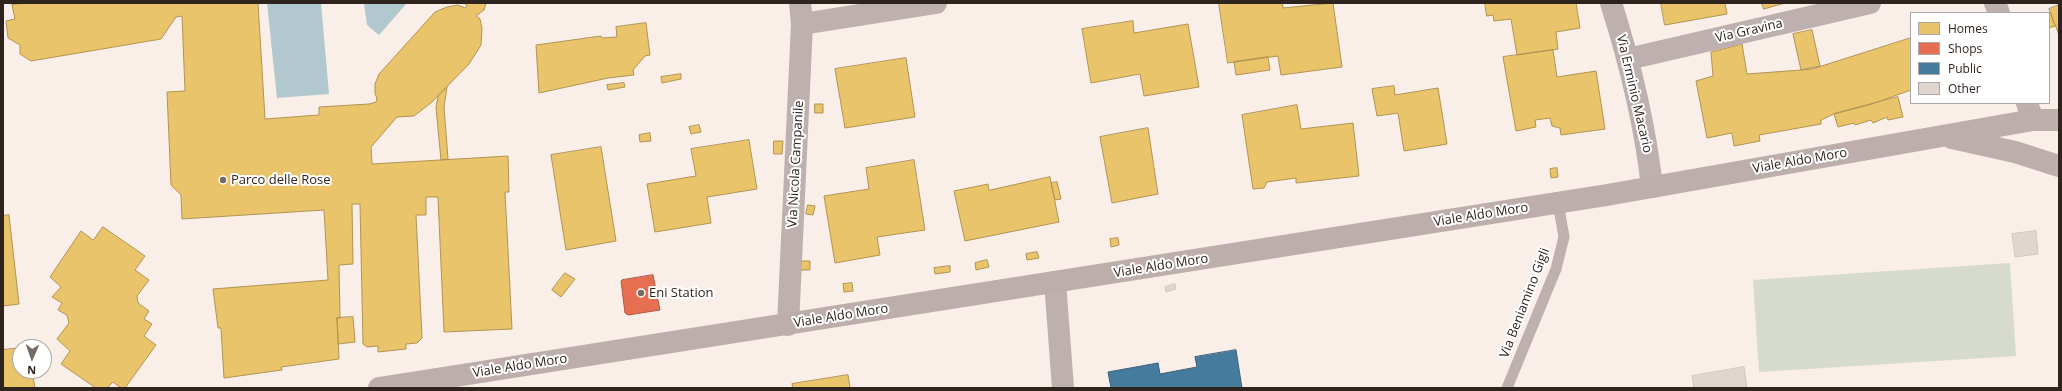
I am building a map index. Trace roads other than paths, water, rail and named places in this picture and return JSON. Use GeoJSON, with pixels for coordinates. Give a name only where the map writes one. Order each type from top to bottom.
{"type":"FeatureCollection","features":[{"type":"Feature","properties":{"kind":"main road","name":"Viale Aldo Moro"},"geometry":{"type":"LineString","coordinates":[[379,388],[414,385],[1558,203],[1941,136],[2030,112],[2059,120]]}},
{"type":"Feature","properties":{"kind":"main road","name":"Viale Aldo Moro"},"geometry":{"type":"LineString","coordinates":[[1941,136],[2015,152],[2059,166]]}},
{"type":"Feature","properties":{"kind":"street"},"geometry":{"type":"LineString","coordinates":[[801,13],[936,3]]}},
{"type":"Feature","properties":{"kind":"street","name":"Via Erminio Macario"},"geometry":{"type":"LineString","coordinates":[[1611,3],[1628,59],[1648,152],[1652,187]]}},
{"type":"Feature","properties":{"kind":"street","name":"Via Gravina"},"geometry":{"type":"LineString","coordinates":[[1628,59],[1870,3]]}},
{"type":"Feature","properties":{"kind":"street","name":"Via Nicola Campanile"},"geometry":{"type":"LineString","coordinates":[[788,325],[801,13]]}},
{"type":"Feature","properties":{"kind":"street"},"geometry":{"type":"LineString","coordinates":[[1055,282],[1063,388]]}},
{"type":"Feature","properties":{"kind":"lane","name":"Via Beniamino Gigli"},"geometry":{"type":"LineString","coordinates":[[1507,388],[1556,269],[1564,237],[1558,203]]}},
{"type":"Feature","properties":{"kind":"water"},"geometry":{"type":"Polygon","coordinates":[[[267,3],[321,3],[329,94],[277,98],[267,3]]]}},
{"type":"Feature","properties":{"kind":"water"},"geometry":{"type":"Polygon","coordinates":[[[364,3],[407,3],[379,35],[367,25],[364,3]]]}},
{"type":"Feature","properties":{"kind":"place","name":"Parco delle Rose"},"geometry":{"type":"Point","coordinates":[223,180]}},
{"type":"Feature","properties":{"kind":"place","name":"Eni Station"},"geometry":{"type":"Point","coordinates":[641,293]}}]}
